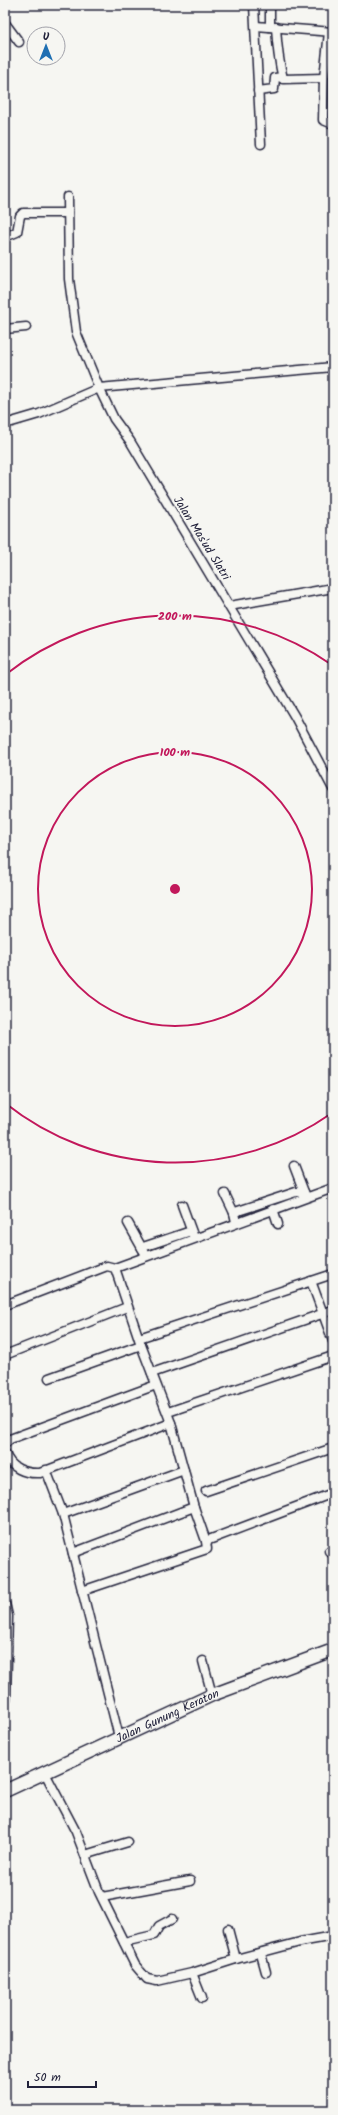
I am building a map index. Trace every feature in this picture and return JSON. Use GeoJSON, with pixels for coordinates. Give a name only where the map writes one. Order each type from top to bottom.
{"type":"FeatureCollection","features":[{"type":"Feature","properties":{"kind":"street"},"geometry":{"type":"LineString","coordinates":[[254,5],[261,144]]}},
{"type":"Feature","properties":{"kind":"street"},"geometry":{"type":"LineString","coordinates":[[270,5],[277,54],[281,63],[282,77]]}},
{"type":"Feature","properties":{"kind":"street"},"geometry":{"type":"LineString","coordinates":[[5,23],[19,42]]}},
{"type":"Feature","properties":{"kind":"street"},"geometry":{"type":"LineString","coordinates":[[256,26],[331,32],[324,78],[323,120],[333,124]]}},
{"type":"Feature","properties":{"kind":"street"},"geometry":{"type":"LineString","coordinates":[[258,90],[274,90],[275,78],[282,77],[286,80],[324,78]]}},
{"type":"Feature","properties":{"kind":"street","name":"Jalan Mas'ud Slatri"},"geometry":{"type":"LineString","coordinates":[[68,197],[69,280],[76,332],[99,388],[114,420],[130,441],[295,717],[333,789]]}},
{"type":"Feature","properties":{"kind":"street"},"geometry":{"type":"LineString","coordinates":[[5,237],[17,232],[20,216],[23,213],[68,212]]}},
{"type":"Feature","properties":{"kind":"street"},"geometry":{"type":"LineString","coordinates":[[5,329],[26,327]]}},
{"type":"Feature","properties":{"kind":"street"},"geometry":{"type":"LineString","coordinates":[[5,424],[38,414],[99,388],[333,367]]}},
{"type":"Feature","properties":{"kind":"street"},"geometry":{"type":"LineString","coordinates":[[229,606],[333,588]]}},
{"type":"Feature","properties":{"kind":"street"},"geometry":{"type":"LineString","coordinates":[[294,1166],[305,1194]]}},
{"type":"Feature","properties":{"kind":"street"},"geometry":{"type":"LineString","coordinates":[[234,1213],[290,1194],[305,1194],[333,1188]]}},
{"type":"Feature","properties":{"kind":"street"},"geometry":{"type":"LineString","coordinates":[[225,1194],[234,1213],[236,1222]]}},
{"type":"Feature","properties":{"kind":"street"},"geometry":{"type":"LineString","coordinates":[[5,1305],[108,1266],[115,1268],[144,1252],[192,1234],[236,1222],[273,1209],[305,1194]]}},
{"type":"Feature","properties":{"kind":"street"},"geometry":{"type":"LineString","coordinates":[[182,1204],[192,1234]]}},
{"type":"Feature","properties":{"kind":"street"},"geometry":{"type":"LineString","coordinates":[[273,1209],[278,1224]]}},
{"type":"Feature","properties":{"kind":"street"},"geometry":{"type":"LineString","coordinates":[[128,1223],[144,1252]]}},
{"type":"Feature","properties":{"kind":"street"},"geometry":{"type":"LineString","coordinates":[[82,1591],[207,1549],[206,1541],[194,1507],[172,1423],[127,1308],[115,1268]]}},
{"type":"Feature","properties":{"kind":"street"},"geometry":{"type":"LineString","coordinates":[[49,1378],[140,1342],[333,1274]]}},
{"type":"Feature","properties":{"kind":"street"},"geometry":{"type":"LineString","coordinates":[[311,1281],[333,1341]]}},
{"type":"Feature","properties":{"kind":"street"},"geometry":{"type":"LineString","coordinates":[[5,1355],[127,1308]]}},
{"type":"Feature","properties":{"kind":"street"},"geometry":{"type":"LineString","coordinates":[[152,1373],[333,1310]]}},
{"type":"Feature","properties":{"kind":"street"},"geometry":{"type":"LineString","coordinates":[[168,1412],[333,1356]]}},
{"type":"Feature","properties":{"kind":"street"},"geometry":{"type":"LineString","coordinates":[[5,1444],[10,1440],[156,1385]]}},
{"type":"Feature","properties":{"kind":"street"},"geometry":{"type":"LineString","coordinates":[[5,1453],[10,1462],[22,1471],[36,1473],[172,1423]]}},
{"type":"Feature","properties":{"kind":"street"},"geometry":{"type":"LineString","coordinates":[[206,1491],[333,1448]]}},
{"type":"Feature","properties":{"kind":"street"},"geometry":{"type":"LineString","coordinates":[[46,1470],[63,1514],[119,1737]]}},
{"type":"Feature","properties":{"kind":"street"},"geometry":{"type":"LineString","coordinates":[[63,1514],[184,1470]]}},
{"type":"Feature","properties":{"kind":"street"},"geometry":{"type":"LineString","coordinates":[[206,1541],[333,1493]]}},
{"type":"Feature","properties":{"kind":"street"},"geometry":{"type":"LineString","coordinates":[[73,1553],[194,1507]]}},
{"type":"Feature","properties":{"kind":"street"},"geometry":{"type":"LineString","coordinates":[[5,1603],[8,1616],[6,1700]]}},
{"type":"Feature","properties":{"kind":"street","name":"Jalan Gunung Keraton"},"geometry":{"type":"LineString","coordinates":[[5,1791],[212,1695],[333,1650]]}},
{"type":"Feature","properties":{"kind":"street"},"geometry":{"type":"LineString","coordinates":[[203,1661],[212,1695]]}},
{"type":"Feature","properties":{"kind":"street"},"geometry":{"type":"LineString","coordinates":[[45,1773],[76,1832],[102,1897],[135,1965],[147,1979],[157,1981],[192,1973],[236,1959],[261,1954],[300,1942],[333,1936]]}},
{"type":"Feature","properties":{"kind":"street"},"geometry":{"type":"LineString","coordinates":[[85,1855],[128,1842]]}},
{"type":"Feature","properties":{"kind":"street"},"geometry":{"type":"LineString","coordinates":[[102,1897],[190,1881]]}},
{"type":"Feature","properties":{"kind":"street"},"geometry":{"type":"LineString","coordinates":[[124,1942],[154,1935],[159,1926],[172,1919]]}},
{"type":"Feature","properties":{"kind":"street"},"geometry":{"type":"LineString","coordinates":[[228,1929],[236,1959]]}},
{"type":"Feature","properties":{"kind":"street"},"geometry":{"type":"LineString","coordinates":[[261,1954],[266,1972]]}},
{"type":"Feature","properties":{"kind":"street"},"geometry":{"type":"LineString","coordinates":[[192,1973],[202,1998]]}}]}
